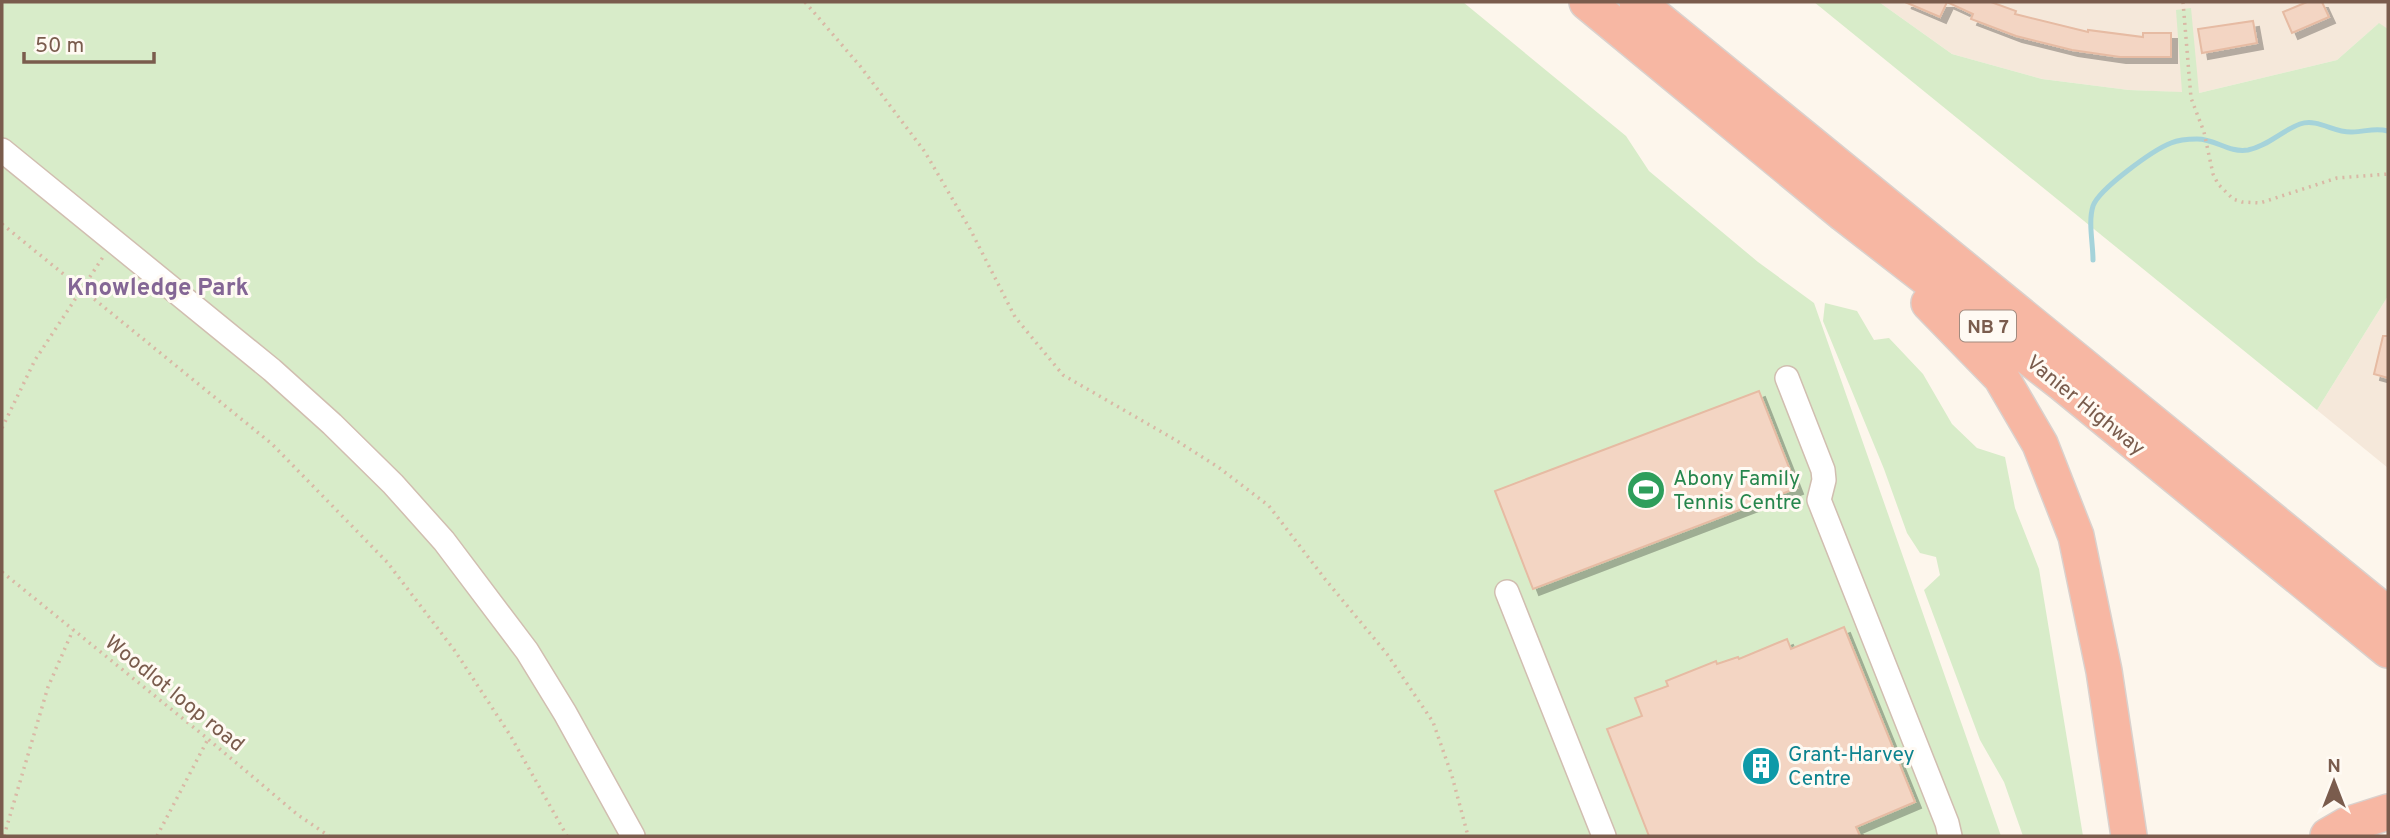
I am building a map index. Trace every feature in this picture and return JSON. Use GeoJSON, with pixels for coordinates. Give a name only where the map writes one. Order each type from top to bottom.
{"type":"FeatureCollection","features":[{"type":"Feature","properties":{"kind":"highway","name":"Vanier Highway"},"geometry":{"type":"LineString","coordinates":[[1587,2],[1844,214],[2063,384],[2388,650]]}},
{"type":"Feature","properties":{"kind":"highway","name":"Vanier Highway"},"geometry":{"type":"LineString","coordinates":[[1637,2],[2388,615]]}},
{"type":"Feature","properties":{"kind":"highway"},"geometry":{"type":"LineString","coordinates":[[1844,214],[2001,377],[2040,444],[2076,536],[2104,671],[2129,836]]}},
{"type":"Feature","properties":{"kind":"highway"},"geometry":{"type":"LineString","coordinates":[[2328,836],[2347,825],[2388,812]]}},
{"type":"Feature","properties":{"kind":"street"},"geometry":{"type":"LineString","coordinates":[[2,149],[272,370],[393,484],[444,541],[527,651],[565,713],[633,836]]}},
{"type":"Feature","properties":{"kind":"street"},"geometry":{"type":"LineString","coordinates":[[1787,378],[1823,470],[1824,480],[1819,500],[1950,836]]}},
{"type":"Feature","properties":{"kind":"street"},"geometry":{"type":"LineString","coordinates":[[1507,592],[1604,836]]}},
{"type":"Feature","properties":{"kind":"path"},"geometry":{"type":"LineString","coordinates":[[804,2],[860,66],[925,152],[970,229],[1015,317],[1063,375],[1174,439],[1269,506],[1387,654],[1433,722],[1452,776],[1468,836]]}},
{"type":"Feature","properties":{"kind":"path"},"geometry":{"type":"LineString","coordinates":[[2183,2],[2191,98],[2204,132],[2213,174],[2233,199],[2252,204],[2281,198],[2337,178],[2388,174]]}},
{"type":"Feature","properties":{"kind":"path"},"geometry":{"type":"LineString","coordinates":[[2,224],[272,444],[387,562],[455,651],[510,735],[567,836]]}},
{"type":"Feature","properties":{"kind":"path"},"geometry":{"type":"LineString","coordinates":[[2,428],[35,360],[114,241]]}},
{"type":"Feature","properties":{"kind":"path","name":"Woodlot loop road"},"geometry":{"type":"LineString","coordinates":[[2,572],[298,815],[329,836]]}},
{"type":"Feature","properties":{"kind":"path"},"geometry":{"type":"LineString","coordinates":[[4,836],[48,687],[73,630]]}},
{"type":"Feature","properties":{"kind":"path"},"geometry":{"type":"LineString","coordinates":[[157,836],[208,739]]}},
{"type":"Feature","properties":{"kind":"shaded area"},"geometry":{"type":"Polygon","coordinates":[[[1879,2],[2388,2],[2388,29],[2378,24],[2337,60],[2199,93],[2129,90],[2042,79],[1952,54],[1879,2]]]}},
{"type":"Feature","properties":{"kind":"shaded area"},"geometry":{"type":"Polygon","coordinates":[[[2388,296],[2388,468],[2317,410],[2388,296]]]}},
{"type":"Feature","properties":{"kind":"green space"},"geometry":{"type":"Polygon","coordinates":[[[2,2],[1463,2],[1626,136],[1649,171],[1758,262],[1814,303],[2001,836],[2,836],[2,2]]]}},
{"type":"Feature","properties":{"kind":"green space"},"geometry":{"type":"Polygon","coordinates":[[[1814,2],[1879,2],[1952,54],[2042,79],[2129,90],[2182,92],[2176,10],[2191,8],[2199,93],[2337,60],[2379,23],[2388,29],[2388,296],[2317,410],[1814,2]]]}},
{"type":"Feature","properties":{"kind":"green space"},"geometry":{"type":"Polygon","coordinates":[[[1825,303],[1857,311],[1874,340],[1889,338],[1923,374],[1952,424],[1977,448],[2005,457],[2015,508],[2039,569],[2083,836],[2023,836],[2004,782],[1980,740],[1924,590],[1940,575],[1936,557],[1920,553],[1907,533],[1884,469],[1823,321],[1825,303]]]}},
{"type":"Feature","properties":{"kind":"building"},"geometry":{"type":"Polygon","coordinates":[[[1905,2],[1947,2],[1940,17],[1905,2]]]}},
{"type":"Feature","properties":{"kind":"building"},"geometry":{"type":"Polygon","coordinates":[[[1947,2],[1991,2],[2016,11],[2015,14],[2088,32],[2143,37],[2143,33],[2171,33],[2171,57],[2120,57],[2072,50],[2016,36],[1971,19],[1973,14],[1947,2]]]}},
{"type":"Feature","properties":{"kind":"building"},"geometry":{"type":"Polygon","coordinates":[[[2307,2],[2322,2],[2329,17],[2292,33],[2283,12],[2307,2]]]}},
{"type":"Feature","properties":{"kind":"building"},"geometry":{"type":"Polygon","coordinates":[[[2253,21],[2257,43],[2202,53],[2198,29],[2253,21]]]}},
{"type":"Feature","properties":{"kind":"building"},"geometry":{"type":"Polygon","coordinates":[[[2383,336],[2388,336],[2388,378],[2374,374],[2383,336]]]}},
{"type":"Feature","properties":{"kind":"building","name":"Abony Family Tennis Centre"},"geometry":{"type":"Polygon","coordinates":[[[1759,391],[1797,488],[1533,589],[1495,491],[1759,391]]]}},
{"type":"Feature","properties":{"kind":"building","name":"Grant-Harvey Centre"},"geometry":{"type":"Polygon","coordinates":[[[1844,627],[1915,802],[1856,827],[1860,836],[1649,836],[1607,729],[1642,716],[1635,698],[1668,686],[1666,681],[1716,661],[1717,664],[1738,657],[1739,659],[1787,639],[1791,649],[1844,627]]]}},
{"type":"Feature","properties":{"kind":"waterway"},"geometry":{"type":"LineString","coordinates":[[2093,260],[2091,219],[2097,199],[2128,171],[2171,143],[2197,139],[2234,150],[2248,150],[2293,127],[2307,123],[2345,132],[2378,129],[2388,131]]}},
{"type":"Feature","properties":{"kind":"place","name":"Abony Family Tennis Centre"},"geometry":{"type":"Point","coordinates":[1646,490]}},
{"type":"Feature","properties":{"kind":"place","name":"Grant-Harvey Centre"},"geometry":{"type":"Point","coordinates":[1761,766]}},
{"type":"Feature","properties":{"kind":"district","name":"Knowledge Park"},"geometry":{"type":"Point","coordinates":[158,287]}}]}
